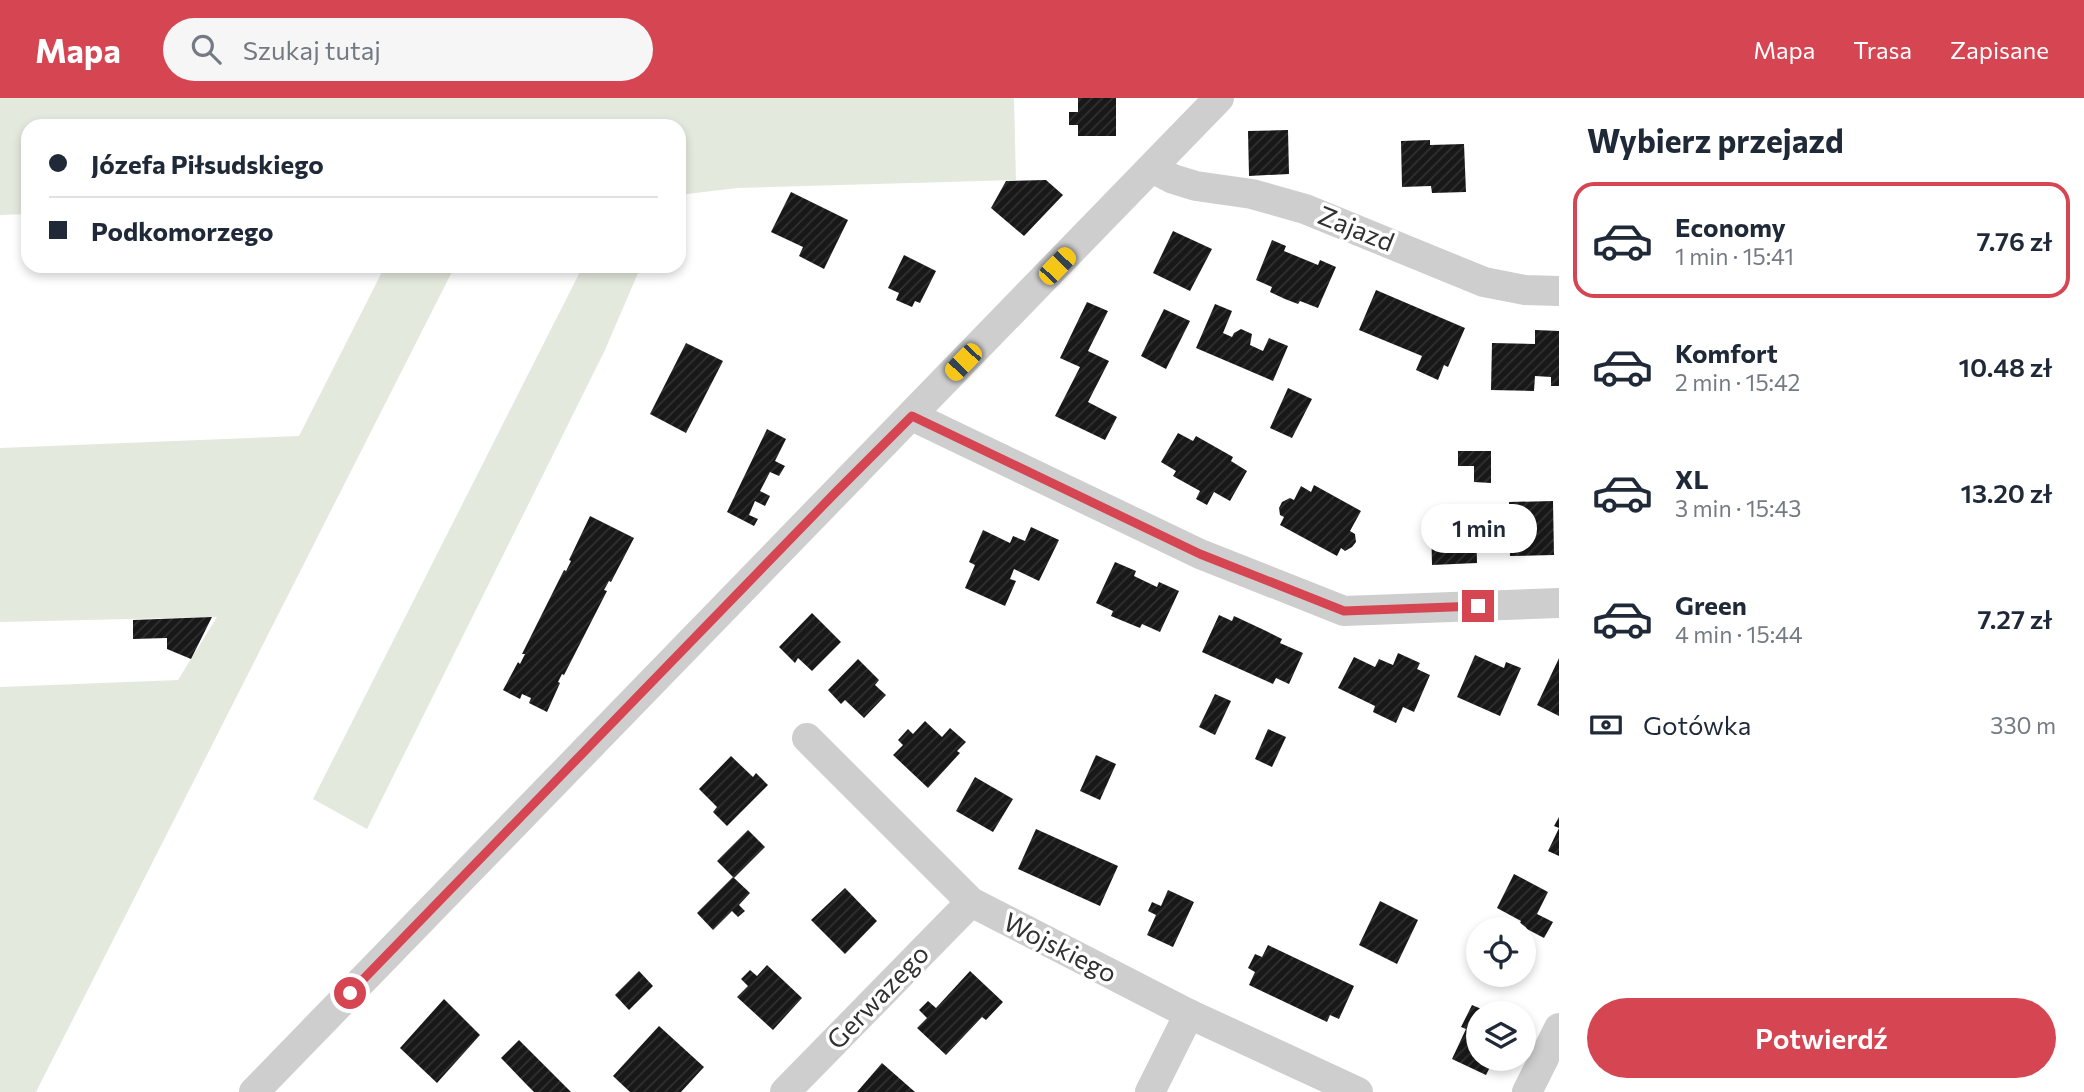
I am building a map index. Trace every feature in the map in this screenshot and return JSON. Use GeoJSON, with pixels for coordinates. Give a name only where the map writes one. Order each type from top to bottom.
{"type":"FeatureCollection","features":[{"type":"Feature","properties":{"kind":"street"},"geometry":{"type":"LineString","coordinates":[[254,1092],[1219,98]]}},
{"type":"Feature","properties":{"kind":"street","name":"Zajazd"},"geometry":{"type":"LineString","coordinates":[[1152,168],[1173,179],[1196,186],[1252,194],[1305,209],[1484,282],[1559,291]]}},
{"type":"Feature","properties":{"kind":"street"},"geometry":{"type":"LineString","coordinates":[[912,416],[1200,554],[1344,611],[1559,604]]}},
{"type":"Feature","properties":{"kind":"street","name":"Wojskiego"},"geometry":{"type":"LineString","coordinates":[[807,738],[971,902],[1189,1014],[1359,1092]]}},
{"type":"Feature","properties":{"kind":"street","name":"Gerwazego"},"geometry":{"type":"LineString","coordinates":[[785,1092],[971,902]]}},
{"type":"Feature","properties":{"kind":"street"},"geometry":{"type":"LineString","coordinates":[[1150,1092],[1189,1014]]}},
{"type":"Feature","properties":{"kind":"street"},"geometry":{"type":"LineString","coordinates":[[1527,1092],[1559,1028]]}},
{"type":"Feature","properties":{"kind":"shaded area"},"geometry":{"type":"Polygon","coordinates":[[[0,98],[1014,98],[1016,180],[737,188],[686,194],[686,119],[21,119],[21,214],[0,215],[0,98]]]}},
{"type":"Feature","properties":{"kind":"shaded area"},"geometry":{"type":"Polygon","coordinates":[[[381,273],[451,273],[36,1092],[0,1092],[0,687],[178,680],[217,617],[0,622],[0,448],[299,436],[381,273]]]}},
{"type":"Feature","properties":{"kind":"shaded area"},"geometry":{"type":"Polygon","coordinates":[[[579,273],[638,273],[605,350],[367,829],[313,799],[579,273]]]}},
{"type":"Feature","properties":{"kind":"building"},"geometry":{"type":"Polygon","coordinates":[[[1078,98],[1116,98],[1116,136],[1078,136],[1078,125],[1069,125],[1069,112],[1078,112],[1078,98]]]}},
{"type":"Feature","properties":{"kind":"building"},"geometry":{"type":"Polygon","coordinates":[[[1288,130],[1289,174],[1249,176],[1248,131],[1288,130]]]}},
{"type":"Feature","properties":{"kind":"building"},"geometry":{"type":"Polygon","coordinates":[[[1430,140],[1430,145],[1464,144],[1466,192],[1432,193],[1431,186],[1402,187],[1401,141],[1430,140]]]}},
{"type":"Feature","properties":{"kind":"building"},"geometry":{"type":"Polygon","coordinates":[[[1046,180],[1063,195],[1024,236],[991,208],[1006,181],[1046,180]]]}},
{"type":"Feature","properties":{"kind":"building"},"geometry":{"type":"Polygon","coordinates":[[[791,192],[848,220],[824,269],[799,256],[803,247],[771,232],[791,192]]]}},
{"type":"Feature","properties":{"kind":"building"},"geometry":{"type":"Polygon","coordinates":[[[1173,231],[1212,249],[1190,291],[1153,273],[1173,231]]]}},
{"type":"Feature","properties":{"kind":"building"},"geometry":{"type":"Polygon","coordinates":[[[1272,240],[1286,246],[1284,251],[1318,265],[1320,260],[1336,267],[1318,308],[1285,299],[1270,292],[1272,287],[1256,280],[1272,240]]]}},
{"type":"Feature","properties":{"kind":"building"},"geometry":{"type":"Polygon","coordinates":[[[904,255],[936,271],[920,303],[915,301],[912,307],[896,300],[899,293],[888,288],[904,255]]]}},
{"type":"Feature","properties":{"kind":"building"},"geometry":{"type":"Polygon","coordinates":[[[1376,290],[1465,328],[1448,367],[1444,365],[1438,380],[1416,370],[1422,356],[1359,330],[1376,290]]]}},
{"type":"Feature","properties":{"kind":"building"},"geometry":{"type":"Polygon","coordinates":[[[1087,302],[1108,311],[1088,351],[1109,361],[1088,402],[1117,417],[1105,440],[1055,416],[1080,367],[1060,358],[1087,302]]]}},
{"type":"Feature","properties":{"kind":"building"},"geometry":{"type":"Polygon","coordinates":[[[1215,304],[1232,311],[1223,333],[1232,337],[1241,329],[1252,334],[1250,345],[1263,351],[1269,338],[1288,346],[1273,381],[1196,348],[1215,304]]]}},
{"type":"Feature","properties":{"kind":"building"},"geometry":{"type":"Polygon","coordinates":[[[1164,309],[1190,321],[1166,369],[1141,356],[1164,309]]]}},
{"type":"Feature","properties":{"kind":"building"},"geometry":{"type":"Polygon","coordinates":[[[1535,330],[1559,331],[1559,386],[1551,386],[1551,377],[1535,376],[1534,391],[1491,390],[1492,343],[1535,344],[1535,330]]]}},
{"type":"Feature","properties":{"kind":"building"},"geometry":{"type":"Polygon","coordinates":[[[686,343],[723,361],[686,433],[650,414],[686,343]]]}},
{"type":"Feature","properties":{"kind":"building"},"geometry":{"type":"Polygon","coordinates":[[[1288,388],[1312,399],[1292,438],[1270,428],[1288,388]]]}},
{"type":"Feature","properties":{"kind":"building"},"geometry":{"type":"Polygon","coordinates":[[[767,429],[786,439],[775,461],[785,466],[779,476],[770,472],[760,491],[770,496],[765,506],[755,501],[749,515],[758,519],[754,526],[727,512],[767,429]]]}},
{"type":"Feature","properties":{"kind":"building"},"geometry":{"type":"Polygon","coordinates":[[[1178,433],[1193,441],[1196,436],[1233,457],[1231,461],[1247,471],[1230,501],[1214,492],[1207,505],[1196,499],[1200,491],[1173,476],[1176,471],[1161,462],[1178,433]]]}},
{"type":"Feature","properties":{"kind":"building"},"geometry":{"type":"Polygon","coordinates":[[[1458,451],[1491,451],[1491,483],[1474,482],[1474,466],[1458,466],[1458,451]]]}},
{"type":"Feature","properties":{"kind":"building"},"geometry":{"type":"Polygon","coordinates":[[[1314,485],[1361,511],[1350,531],[1355,534],[1356,542],[1345,551],[1341,548],[1337,556],[1280,525],[1284,517],[1280,515],[1279,508],[1282,502],[1290,498],[1294,500],[1301,486],[1311,492],[1314,485]]]}},
{"type":"Feature","properties":{"kind":"building"},"geometry":{"type":"Polygon","coordinates":[[[1553,501],[1554,555],[1510,556],[1509,502],[1553,501]]]}},
{"type":"Feature","properties":{"kind":"building"},"geometry":{"type":"Polygon","coordinates":[[[590,516],[634,538],[604,590],[607,591],[558,682],[560,683],[547,712],[529,703],[531,698],[522,694],[520,699],[503,690],[525,654],[522,654],[571,561],[569,560],[590,516]]]}},
{"type":"Feature","properties":{"kind":"building"},"geometry":{"type":"Polygon","coordinates":[[[1476,520],[1477,563],[1432,565],[1431,521],[1476,520]]]}},
{"type":"Feature","properties":{"kind":"building"},"geometry":{"type":"Polygon","coordinates":[[[1031,527],[1059,540],[1039,581],[1014,569],[1010,579],[1016,581],[1005,606],[965,588],[975,565],[969,562],[983,530],[1010,543],[1013,536],[1025,541],[1031,527]]]}},
{"type":"Feature","properties":{"kind":"building"},"geometry":{"type":"Polygon","coordinates":[[[1115,562],[1136,571],[1134,576],[1157,587],[1159,582],[1179,591],[1160,632],[1142,624],[1140,628],[1111,616],[1113,611],[1096,603],[1115,562]]]}},
{"type":"Feature","properties":{"kind":"building"},"geometry":{"type":"Polygon","coordinates":[[[812,613],[841,642],[812,671],[798,658],[795,663],[779,647],[812,613]]]}},
{"type":"Feature","properties":{"kind":"building"},"geometry":{"type":"Polygon","coordinates":[[[1219,615],[1232,621],[1234,616],[1282,639],[1280,643],[1303,653],[1289,684],[1276,678],[1273,684],[1202,652],[1219,615]]]}},
{"type":"Feature","properties":{"kind":"building"},"geometry":{"type":"Polygon","coordinates":[[[212,617],[191,659],[167,649],[167,638],[133,639],[133,620],[212,617]]]}},
{"type":"Feature","properties":{"kind":"building"},"geometry":{"type":"Polygon","coordinates":[[[1398,653],[1420,663],[1417,669],[1430,675],[1414,712],[1403,707],[1396,723],[1373,712],[1375,706],[1338,688],[1354,657],[1375,667],[1379,659],[1393,665],[1398,653]]]}},
{"type":"Feature","properties":{"kind":"building"},"geometry":{"type":"Polygon","coordinates":[[[1475,655],[1504,668],[1506,662],[1521,668],[1500,716],[1457,697],[1475,655]]]}},
{"type":"Feature","properties":{"kind":"building"},"geometry":{"type":"Polygon","coordinates":[[[1559,658],[1559,716],[1537,705],[1559,658]]]}},
{"type":"Feature","properties":{"kind":"building"},"geometry":{"type":"Polygon","coordinates":[[[858,659],[879,680],[875,685],[886,695],[864,718],[845,700],[841,704],[828,690],[858,659]]]}},
{"type":"Feature","properties":{"kind":"building"},"geometry":{"type":"Polygon","coordinates":[[[1215,694],[1231,701],[1215,735],[1199,727],[1215,694]]]}},
{"type":"Feature","properties":{"kind":"building"},"geometry":{"type":"Polygon","coordinates":[[[925,721],[942,737],[950,728],[966,742],[957,751],[960,753],[928,788],[893,755],[903,745],[898,740],[908,729],[913,734],[925,721]]]}},
{"type":"Feature","properties":{"kind":"building"},"geometry":{"type":"Polygon","coordinates":[[[1268,729],[1286,737],[1272,767],[1255,759],[1268,729]]]}},
{"type":"Feature","properties":{"kind":"building"},"geometry":{"type":"Polygon","coordinates":[[[1096,755],[1116,764],[1100,800],[1080,791],[1096,755]]]}},
{"type":"Feature","properties":{"kind":"building"},"geometry":{"type":"Polygon","coordinates":[[[731,756],[753,777],[756,773],[768,785],[727,826],[713,812],[717,807],[699,789],[731,756]]]}},
{"type":"Feature","properties":{"kind":"building"},"geometry":{"type":"Polygon","coordinates":[[[975,777],[1013,799],[993,832],[956,811],[975,777]]]}},
{"type":"Feature","properties":{"kind":"building"},"geometry":{"type":"Polygon","coordinates":[[[1559,828],[1559,856],[1548,851],[1559,828]]]}},
{"type":"Feature","properties":{"kind":"building"},"geometry":{"type":"Polygon","coordinates":[[[1036,829],[1118,866],[1100,906],[1018,869],[1036,829]]]}},
{"type":"Feature","properties":{"kind":"building"},"geometry":{"type":"Polygon","coordinates":[[[748,830],[765,847],[734,878],[717,861],[748,830]]]}},
{"type":"Feature","properties":{"kind":"building"},"geometry":{"type":"Polygon","coordinates":[[[1514,874],[1548,892],[1537,914],[1553,922],[1544,938],[1536,934],[1536,917],[1514,917],[1497,908],[1514,874]]]}},
{"type":"Feature","properties":{"kind":"building"},"geometry":{"type":"Polygon","coordinates":[[[733,877],[750,893],[739,905],[745,911],[738,917],[732,911],[713,930],[697,913],[733,877]]]}},
{"type":"Feature","properties":{"kind":"building"},"geometry":{"type":"Polygon","coordinates":[[[845,888],[877,921],[845,954],[811,920],[845,888]]]}},
{"type":"Feature","properties":{"kind":"building"},"geometry":{"type":"Polygon","coordinates":[[[1168,890],[1194,902],[1173,947],[1147,935],[1156,915],[1148,911],[1152,902],[1161,906],[1168,890]]]}},
{"type":"Feature","properties":{"kind":"building"},"geometry":{"type":"Polygon","coordinates":[[[1380,901],[1418,920],[1397,964],[1359,945],[1380,901]]]}},
{"type":"Feature","properties":{"kind":"building"},"geometry":{"type":"Polygon","coordinates":[[[1268,945],[1354,986],[1339,1019],[1330,1015],[1327,1022],[1249,985],[1255,972],[1248,968],[1255,954],[1262,957],[1268,945]]]}},
{"type":"Feature","properties":{"kind":"building"},"geometry":{"type":"Polygon","coordinates":[[[767,965],[802,998],[773,1030],[737,997],[748,986],[741,979],[750,970],[757,976],[767,965]]]}},
{"type":"Feature","properties":{"kind":"building"},"geometry":{"type":"Polygon","coordinates":[[[639,971],[653,986],[629,1010],[615,995],[639,971]]]}},
{"type":"Feature","properties":{"kind":"building"},"geometry":{"type":"Polygon","coordinates":[[[970,971],[1003,1002],[986,1020],[982,1017],[946,1055],[917,1028],[927,1018],[919,1010],[928,1001],[936,1008],[970,971]]]}},
{"type":"Feature","properties":{"kind":"building"},"geometry":{"type":"Polygon","coordinates":[[[444,999],[480,1035],[437,1083],[400,1048],[444,999]]]}},
{"type":"Feature","properties":{"kind":"building"},"geometry":{"type":"Polygon","coordinates":[[[659,1026],[704,1067],[681,1092],[630,1092],[613,1076],[659,1026]]]}},
{"type":"Feature","properties":{"kind":"building"},"geometry":{"type":"Polygon","coordinates":[[[1466,1029],[1466,1066],[1452,1059],[1466,1029]]]}},
{"type":"Feature","properties":{"kind":"building"},"geometry":{"type":"Polygon","coordinates":[[[519,1040],[571,1092],[534,1092],[526,1084],[501,1058],[519,1040]]]}},
{"type":"Feature","properties":{"kind":"building"},"geometry":{"type":"Polygon","coordinates":[[[882,1063],[915,1092],[857,1092],[882,1063]]]}},
{"type":"Feature","properties":{"kind":"route"},"geometry":{"type":"LineString","coordinates":[[350,993],[912,416],[1200,554],[1344,611],[1478,606]]}}]}
